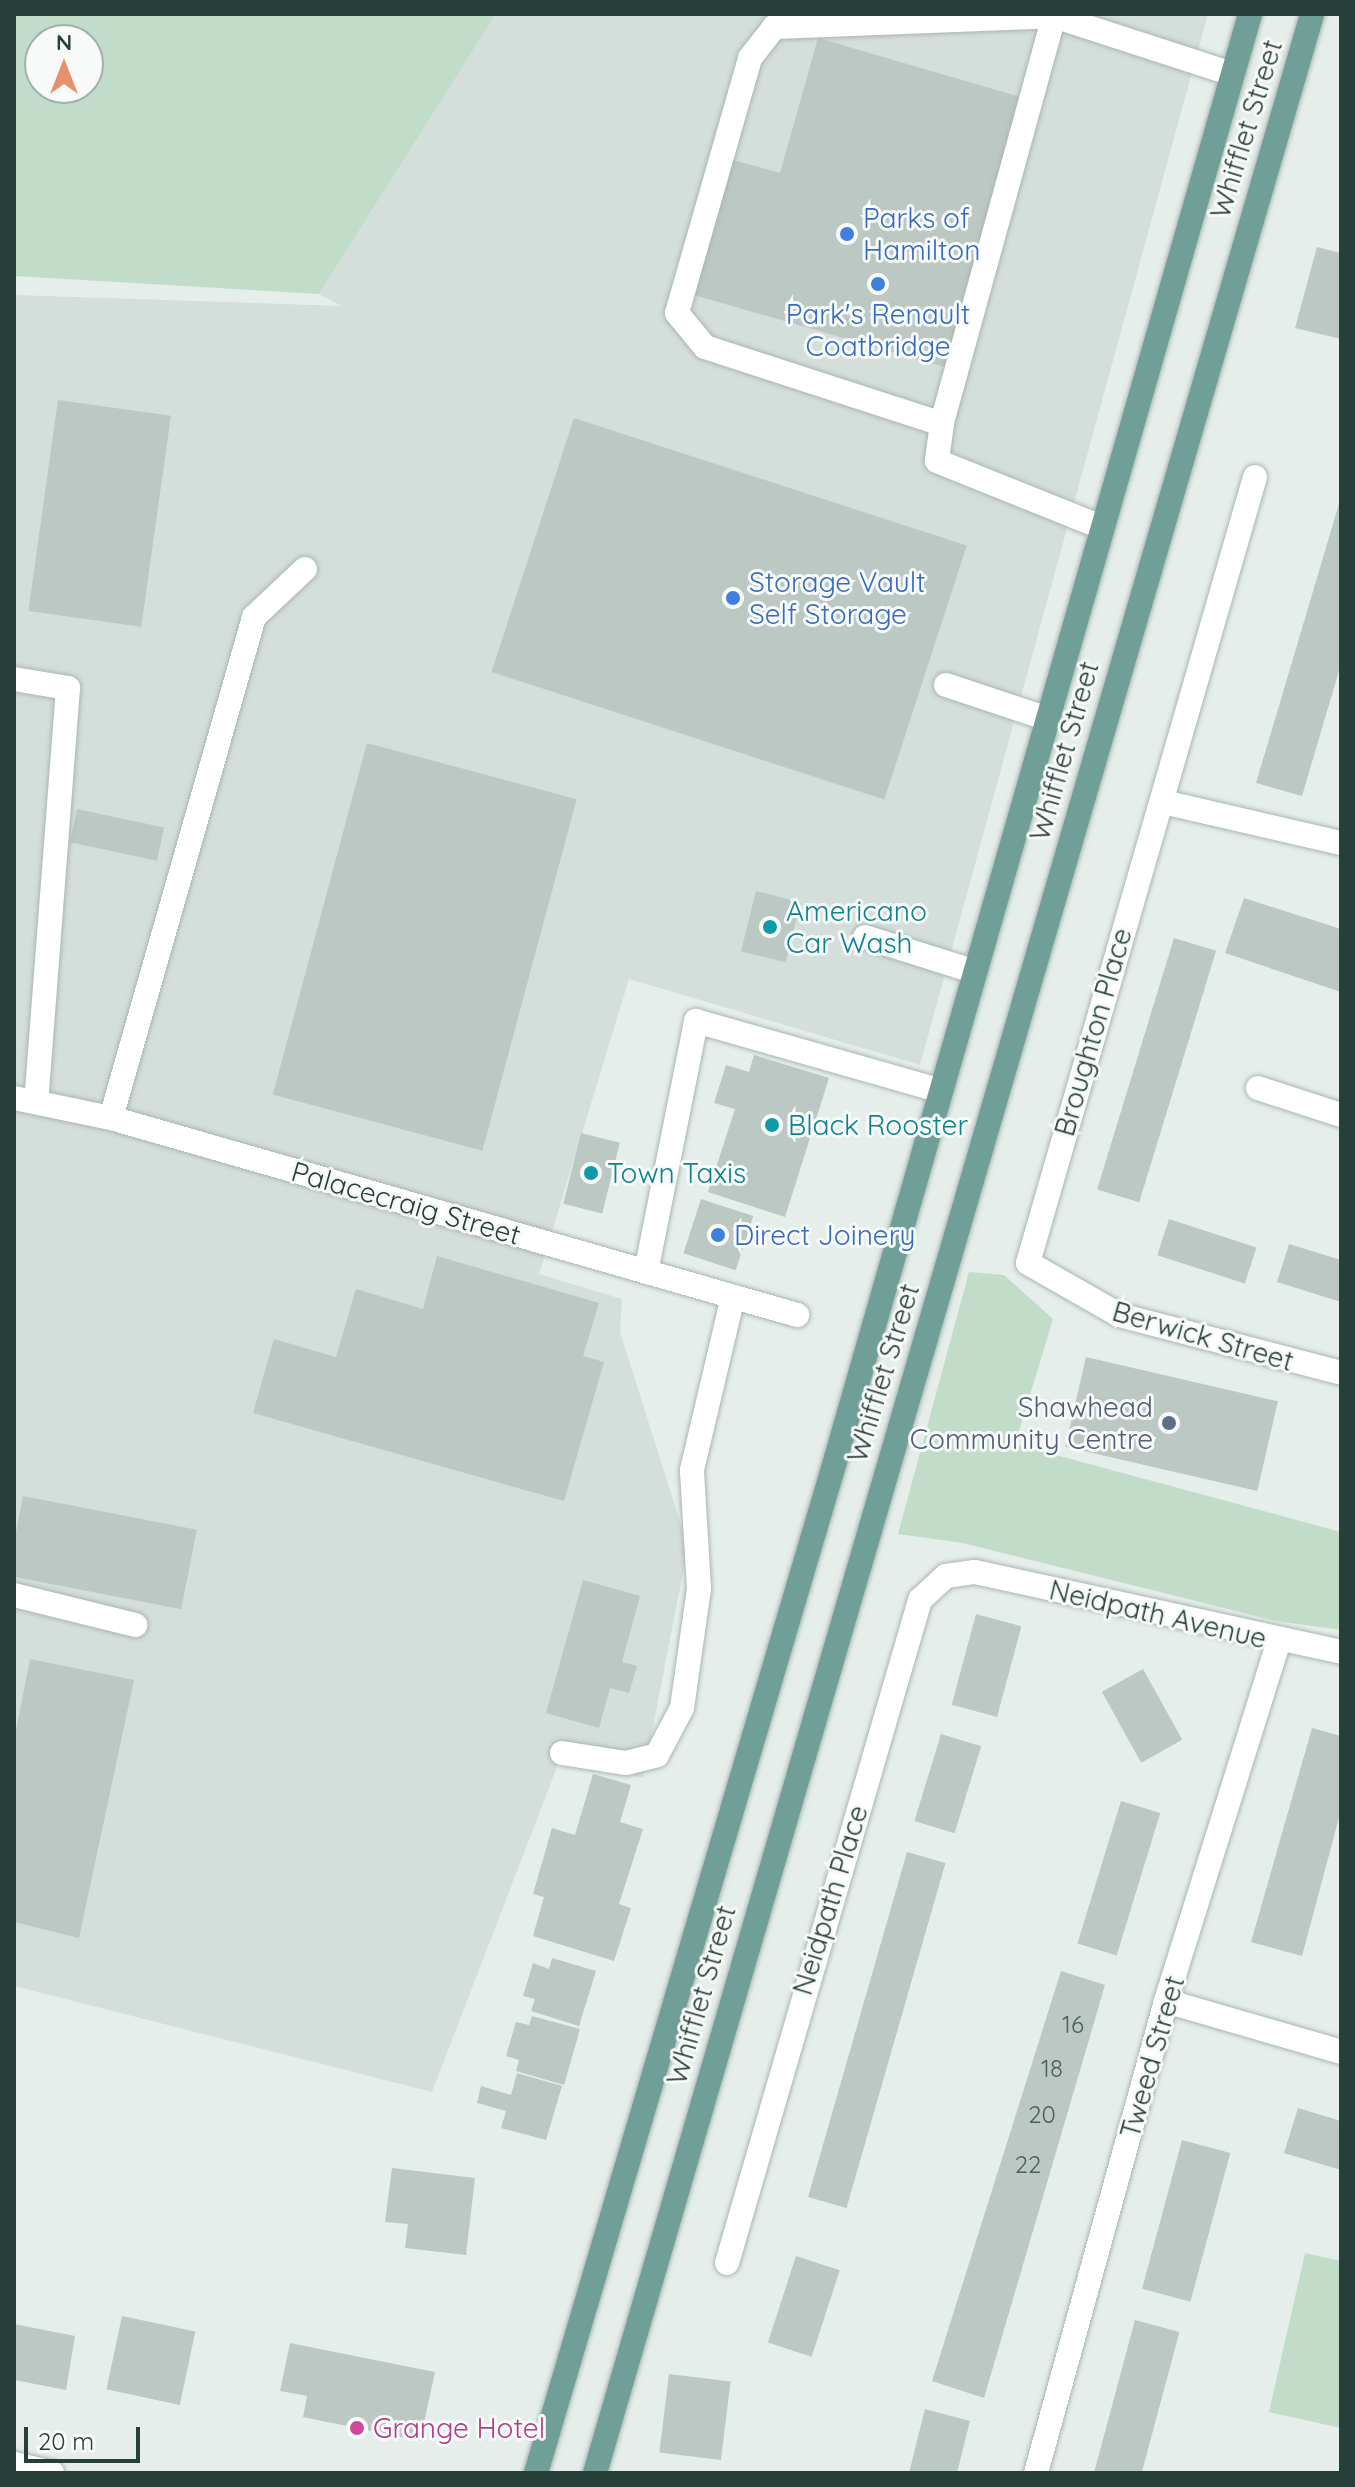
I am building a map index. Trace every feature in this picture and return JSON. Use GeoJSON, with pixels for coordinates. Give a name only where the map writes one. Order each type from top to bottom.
{"type":"FeatureCollection","features":[{"type":"Feature","properties":{"kind":"main road","name":"Whifflet Street"},"geometry":{"type":"LineString","coordinates":[[536,2473],[836,1458],[1045,718],[1250,14]]}},
{"type":"Feature","properties":{"kind":"main road","name":"Whifflet Street"},"geometry":{"type":"LineString","coordinates":[[595,2473],[857,1563],[1312,14]]}},
{"type":"Feature","properties":{"kind":"street"},"geometry":{"type":"LineString","coordinates":[[1054,16],[942,424],[937,461],[1101,527]]}},
{"type":"Feature","properties":{"kind":"street"},"geometry":{"type":"LineString","coordinates":[[942,424],[705,347],[677,313],[750,58],[774,27],[1054,16],[1233,74]]}},
{"type":"Feature","properties":{"kind":"street","name":"Broughton Place"},"geometry":{"type":"LineString","coordinates":[[1028,1263],[1089,1035],[1163,802],[1255,477]]}},
{"type":"Feature","properties":{"kind":"street"},"geometry":{"type":"LineString","coordinates":[[111,1118],[254,617],[305,569]]}},
{"type":"Feature","properties":{"kind":"street"},"geometry":{"type":"LineString","coordinates":[[14,679],[68,688],[25,1100]]}},
{"type":"Feature","properties":{"kind":"street"},"geometry":{"type":"LineString","coordinates":[[946,685],[1045,718]]}},
{"type":"Feature","properties":{"kind":"street"},"geometry":{"type":"LineString","coordinates":[[1163,802],[1341,843]]}},
{"type":"Feature","properties":{"kind":"street"},"geometry":{"type":"LineString","coordinates":[[865,937],[973,971]]}},
{"type":"Feature","properties":{"kind":"street"},"geometry":{"type":"LineString","coordinates":[[646,1272],[696,1021],[939,1090]]}},
{"type":"Feature","properties":{"kind":"street"},"geometry":{"type":"LineString","coordinates":[[1258,1088],[1341,1115]]}},
{"type":"Feature","properties":{"kind":"street","name":"Palacecraig Street"},"geometry":{"type":"LineString","coordinates":[[25,1100],[111,1118],[797,1315]]}},
{"type":"Feature","properties":{"kind":"street","name":"Berwick Street"},"geometry":{"type":"LineString","coordinates":[[1028,1263],[1077,1297],[1119,1315],[1341,1373]]}},
{"type":"Feature","properties":{"kind":"street"},"geometry":{"type":"LineString","coordinates":[[562,1753],[626,1763],[657,1755],[682,1708],[699,1589],[692,1470],[733,1297]]}},
{"type":"Feature","properties":{"kind":"street","name":"Neidpath Avenue"},"geometry":{"type":"LineString","coordinates":[[975,1572],[1278,1643],[1341,1652]]}},
{"type":"Feature","properties":{"kind":"street","name":"Neidpath Place"},"geometry":{"type":"LineString","coordinates":[[727,2263],[920,1600],[946,1576],[975,1572]]}},
{"type":"Feature","properties":{"kind":"street"},"geometry":{"type":"LineString","coordinates":[[14,1595],[135,1625]]}},
{"type":"Feature","properties":{"kind":"street","name":"Tweed Street"},"geometry":{"type":"LineString","coordinates":[[1036,2473],[1166,2001],[1278,1643]]}},
{"type":"Feature","properties":{"kind":"street"},"geometry":{"type":"LineString","coordinates":[[1166,2001],[1341,2052]]}},
{"type":"Feature","properties":{"kind":"street"},"geometry":{"type":"LineString","coordinates":[[14,2464],[52,2473]]}},
{"type":"Feature","properties":{"kind":"shaded area"},"geometry":{"type":"Polygon","coordinates":[[[496,14],[1208,14],[920,1065],[629,979],[539,1274],[622,1299],[620,1332],[688,1547],[643,1778],[562,1754],[432,2092],[14,1986],[14,295],[342,306],[319,294],[496,14]]]}},
{"type":"Feature","properties":{"kind":"green space"},"geometry":{"type":"Polygon","coordinates":[[[14,14],[496,14],[319,294],[14,276],[14,14]]]}},
{"type":"Feature","properties":{"kind":"green space"},"geometry":{"type":"Polygon","coordinates":[[[969,1272],[1004,1275],[1053,1319],[1015,1444],[1341,1532],[1341,1630],[1276,1621],[963,1543],[898,1534],[969,1272]]]}},
{"type":"Feature","properties":{"kind":"green space"},"geometry":{"type":"Polygon","coordinates":[[[1305,2253],[1341,2261],[1341,2428],[1269,2412],[1305,2253]]]}},
{"type":"Feature","properties":{"kind":"building","name":"Parks of Hamilton"},"geometry":{"type":"Polygon","coordinates":[[[818,38],[1021,97],[944,367],[694,295],[733,160],[780,173],[818,38]]]}},
{"type":"Feature","properties":{"kind":"building"},"geometry":{"type":"Polygon","coordinates":[[[1317,247],[1341,253],[1341,339],[1295,328],[1317,247]]]}},
{"type":"Feature","properties":{"kind":"building"},"geometry":{"type":"Polygon","coordinates":[[[58,400],[171,416],[141,627],[28,611],[58,400]]]}},
{"type":"Feature","properties":{"kind":"building","name":"Storage Vault Self Storage"},"geometry":{"type":"Polygon","coordinates":[[[574,418],[967,546],[884,800],[491,672],[574,418]]]}},
{"type":"Feature","properties":{"kind":"building"},"geometry":{"type":"Polygon","coordinates":[[[1341,497],[1341,664],[1302,796],[1256,783],[1341,497]]]}},
{"type":"Feature","properties":{"kind":"building"},"geometry":{"type":"Polygon","coordinates":[[[367,743],[577,799],[482,1151],[273,1095],[367,743]]]}},
{"type":"Feature","properties":{"kind":"building"},"geometry":{"type":"Polygon","coordinates":[[[77,809],[164,828],[157,861],[70,842],[77,809]]]}},
{"type":"Feature","properties":{"kind":"building","name":"Americano Car Wash"},"geometry":{"type":"Polygon","coordinates":[[[756,891],[801,902],[786,962],[741,951],[756,891]]]}},
{"type":"Feature","properties":{"kind":"building"},"geometry":{"type":"Polygon","coordinates":[[[1244,898],[1341,929],[1341,992],[1225,953],[1244,898]]]}},
{"type":"Feature","properties":{"kind":"building"},"geometry":{"type":"Polygon","coordinates":[[[1174,938],[1216,951],[1139,1202],[1097,1190],[1174,938]]]}},
{"type":"Feature","properties":{"kind":"building","name":"Black Rooster"},"geometry":{"type":"Polygon","coordinates":[[[754,1055],[829,1078],[785,1217],[708,1192],[735,1109],[714,1103],[726,1065],[749,1072],[754,1055]]]}},
{"type":"Feature","properties":{"kind":"building","name":"Town Taxis"},"geometry":{"type":"Polygon","coordinates":[[[581,1133],[620,1143],[602,1214],[563,1204],[581,1133]]]}},
{"type":"Feature","properties":{"kind":"building","name":"Direct Joinery"},"geometry":{"type":"Polygon","coordinates":[[[701,1199],[753,1216],[736,1270],[683,1253],[701,1199]]]}},
{"type":"Feature","properties":{"kind":"building"},"geometry":{"type":"Polygon","coordinates":[[[1169,1219],[1256,1247],[1245,1284],[1157,1255],[1169,1219]]]}},
{"type":"Feature","properties":{"kind":"building"},"geometry":{"type":"Polygon","coordinates":[[[1289,1244],[1341,1260],[1341,1302],[1277,1282],[1289,1244]]]}},
{"type":"Feature","properties":{"kind":"building"},"geometry":{"type":"Polygon","coordinates":[[[437,1256],[599,1303],[583,1356],[604,1362],[564,1501],[253,1413],[274,1339],[336,1357],[356,1289],[423,1309],[437,1256]]]}},
{"type":"Feature","properties":{"kind":"building","name":"Shawhead Community Centre"},"geometry":{"type":"Polygon","coordinates":[[[1086,1357],[1278,1401],[1257,1491],[1065,1447],[1086,1357]]]}},
{"type":"Feature","properties":{"kind":"building"},"geometry":{"type":"Polygon","coordinates":[[[23,1496],[197,1530],[181,1609],[14,1577],[14,1542],[23,1496]]]}},
{"type":"Feature","properties":{"kind":"building"},"geometry":{"type":"Polygon","coordinates":[[[583,1580],[640,1596],[622,1662],[637,1666],[629,1693],[610,1688],[599,1728],[546,1713],[583,1580]]]}},
{"type":"Feature","properties":{"kind":"building"},"geometry":{"type":"Polygon","coordinates":[[[976,1614],[1021,1626],[997,1717],[952,1705],[976,1614]]]}},
{"type":"Feature","properties":{"kind":"building"},"geometry":{"type":"Polygon","coordinates":[[[30,1659],[134,1680],[79,1938],[14,1922],[14,1741],[30,1659]]]}},
{"type":"Feature","properties":{"kind":"building"},"geometry":{"type":"Polygon","coordinates":[[[1143,1669],[1182,1740],[1141,1763],[1102,1692],[1143,1669]]]}},
{"type":"Feature","properties":{"kind":"building"},"geometry":{"type":"Polygon","coordinates":[[[1312,1728],[1341,1736],[1341,1810],[1302,1956],[1251,1942],[1312,1728]]]}},
{"type":"Feature","properties":{"kind":"building"},"geometry":{"type":"Polygon","coordinates":[[[941,1734],[981,1746],[955,1833],[914,1821],[941,1734]]]}},
{"type":"Feature","properties":{"kind":"building"},"geometry":{"type":"Polygon","coordinates":[[[593,1774],[631,1785],[620,1822],[643,1829],[619,1904],[631,1908],[614,1961],[533,1936],[544,1897],[533,1894],[552,1828],[575,1835],[593,1774]]]}},
{"type":"Feature","properties":{"kind":"building"},"geometry":{"type":"Polygon","coordinates":[[[1121,1801],[1160,1813],[1117,1955],[1077,1943],[1121,1801]]]}},
{"type":"Feature","properties":{"kind":"building"},"geometry":{"type":"Polygon","coordinates":[[[907,1852],[945,1863],[846,2208],[808,2197],[907,1852]]]}},
{"type":"Feature","properties":{"kind":"building"},"geometry":{"type":"Polygon","coordinates":[[[552,1958],[596,1971],[579,2026],[531,2011],[535,1999],[523,1996],[533,1963],[549,1969],[552,1958]]]}},
{"type":"Feature","properties":{"kind":"building"},"geometry":{"type":"Polygon","coordinates":[[[1061,1971],[1105,1985],[984,2398],[932,2381],[1061,1971]]]}},
{"type":"Feature","properties":{"kind":"building"},"geometry":{"type":"Polygon","coordinates":[[[532,2016],[580,2029],[564,2085],[516,2071],[519,2060],[506,2056],[516,2022],[529,2025],[532,2016]]]}},
{"type":"Feature","properties":{"kind":"building"},"geometry":{"type":"Polygon","coordinates":[[[517,2073],[562,2086],[546,2140],[501,2128],[506,2111],[477,2103],[481,2086],[511,2095],[517,2073]]]}},
{"type":"Feature","properties":{"kind":"building"},"geometry":{"type":"Polygon","coordinates":[[[1298,2108],[1341,2121],[1341,2170],[1284,2153],[1298,2108]]]}},
{"type":"Feature","properties":{"kind":"building"},"geometry":{"type":"Polygon","coordinates":[[[1182,2140],[1230,2153],[1190,2302],[1142,2289],[1182,2140]]]}},
{"type":"Feature","properties":{"kind":"building"},"geometry":{"type":"Polygon","coordinates":[[[392,2168],[475,2178],[466,2255],[405,2248],[408,2224],[385,2222],[392,2168]]]}},
{"type":"Feature","properties":{"kind":"building"},"geometry":{"type":"Polygon","coordinates":[[[796,2256],[840,2270],[812,2357],[768,2343],[796,2256]]]}},
{"type":"Feature","properties":{"kind":"building"},"geometry":{"type":"Polygon","coordinates":[[[122,2316],[195,2332],[180,2405],[106,2389],[122,2316]]]}},
{"type":"Feature","properties":{"kind":"building"},"geometry":{"type":"Polygon","coordinates":[[[1135,2320],[1179,2332],[1142,2473],[1094,2473],[1135,2320]]]}},
{"type":"Feature","properties":{"kind":"building"},"geometry":{"type":"Polygon","coordinates":[[[14,2324],[75,2336],[66,2390],[14,2380],[14,2324]]]}},
{"type":"Feature","properties":{"kind":"building"},"geometry":{"type":"Polygon","coordinates":[[[290,2343],[435,2372],[420,2441],[303,2417],[307,2396],[280,2391],[290,2343]]]}},
{"type":"Feature","properties":{"kind":"building"},"geometry":{"type":"Polygon","coordinates":[[[669,2374],[731,2382],[721,2460],[659,2452],[669,2374]]]}},
{"type":"Feature","properties":{"kind":"building"},"geometry":{"type":"Polygon","coordinates":[[[925,2409],[970,2421],[957,2473],[909,2473],[925,2409]]]}},
{"type":"Feature","properties":{"kind":"place","name":"Parks of Hamilton"},"geometry":{"type":"Point","coordinates":[847,234]}},
{"type":"Feature","properties":{"kind":"place","name":"Park's Renault Coatbridge"},"geometry":{"type":"Point","coordinates":[878,284]}},
{"type":"Feature","properties":{"kind":"place","name":"Storage Vault Self Storage"},"geometry":{"type":"Point","coordinates":[733,598]}},
{"type":"Feature","properties":{"kind":"place","name":"Americano Car Wash"},"geometry":{"type":"Point","coordinates":[770,927]}},
{"type":"Feature","properties":{"kind":"place","name":"Black Rooster"},"geometry":{"type":"Point","coordinates":[772,1125]}},
{"type":"Feature","properties":{"kind":"place","name":"Town Taxis"},"geometry":{"type":"Point","coordinates":[591,1173]}},
{"type":"Feature","properties":{"kind":"place","name":"Direct Joinery"},"geometry":{"type":"Point","coordinates":[718,1235]}},
{"type":"Feature","properties":{"kind":"place","name":"Shawhead Community Centre"},"geometry":{"type":"Point","coordinates":[1169,1423]}},
{"type":"Feature","properties":{"kind":"place","name":"Grange Hotel"},"geometry":{"type":"Point","coordinates":[357,2428]}}]}
